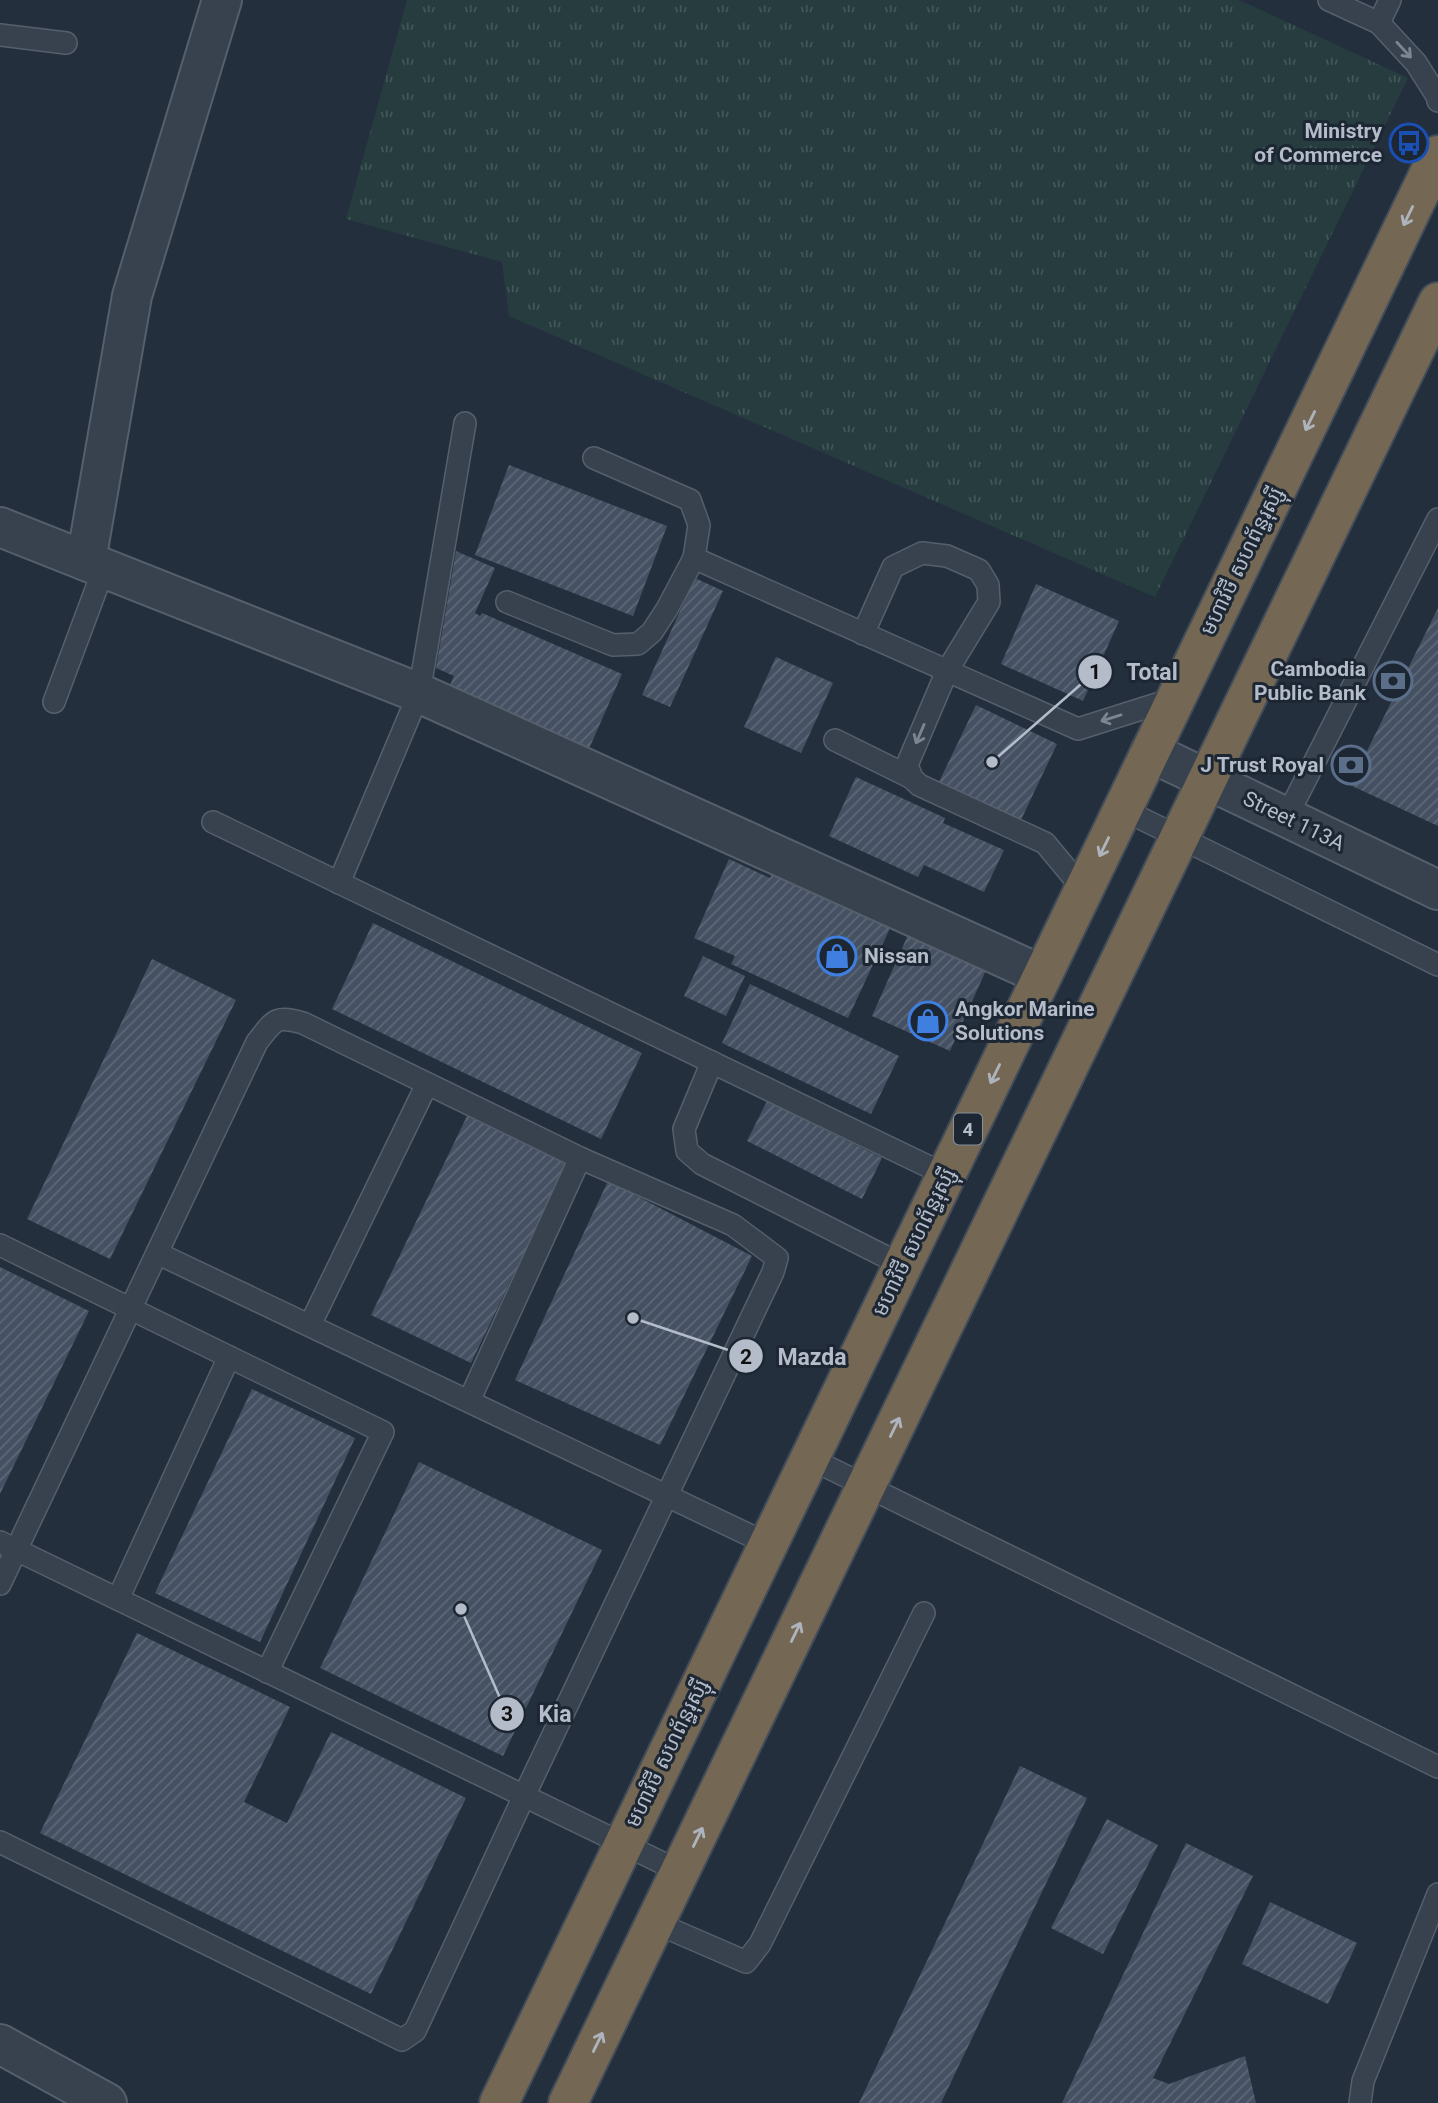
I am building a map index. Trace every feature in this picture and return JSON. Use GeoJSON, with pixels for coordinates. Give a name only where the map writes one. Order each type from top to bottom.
{"type":"FeatureCollection","features":[{"type":"Feature","properties":{"kind":"highway","name":"មហាវិថី សហព័ន្ធរុស្ស៊ី"},"geometry":{"type":"LineString","coordinates":[[499,2103],[1438,155]]}},
{"type":"Feature","properties":{"kind":"highway"},"geometry":{"type":"LineString","coordinates":[[568,2103],[1438,302]]}},
{"type":"Feature","properties":{"kind":"street"},"geometry":{"type":"LineString","coordinates":[[95,565],[132,296],[222,0]]}},
{"type":"Feature","properties":{"kind":"street"},"geometry":{"type":"LineString","coordinates":[[0,527],[419,693],[1042,975]]}},
{"type":"Feature","properties":{"kind":"street","name":"Street 113A"},"geometry":{"type":"LineString","coordinates":[[1150,752],[1438,890]]}},
{"type":"Feature","properties":{"kind":"street"},"geometry":{"type":"LineString","coordinates":[[0,2044],[63,2092],[107,2103]]}},
{"type":"Feature","properties":{"kind":"lane"},"geometry":{"type":"LineString","coordinates":[[1329,0],[1379,23],[1416,63],[1438,101]]}},
{"type":"Feature","properties":{"kind":"lane"},"geometry":{"type":"LineString","coordinates":[[1379,23],[1390,0]]}},
{"type":"Feature","properties":{"kind":"lane"},"geometry":{"type":"LineString","coordinates":[[0,35],[66,43]]}},
{"type":"Feature","properties":{"kind":"lane"},"geometry":{"type":"LineString","coordinates":[[339,883],[419,693],[465,423]]}},
{"type":"Feature","properties":{"kind":"lane"},"geometry":{"type":"LineString","coordinates":[[507,602],[613,645],[638,644],[652,632],[667,610],[694,558],[699,525],[690,500],[594,458]]}},
{"type":"Feature","properties":{"kind":"lane"},"geometry":{"type":"LineString","coordinates":[[1286,818],[1438,519]]}},
{"type":"Feature","properties":{"kind":"lane"},"geometry":{"type":"LineString","coordinates":[[863,634],[893,567],[922,553],[947,556],[979,570],[988,585],[989,602],[947,671],[907,765],[912,778]]}},
{"type":"Feature","properties":{"kind":"lane"},"geometry":{"type":"LineString","coordinates":[[694,558],[1077,729],[1176,698]]}},
{"type":"Feature","properties":{"kind":"lane"},"geometry":{"type":"LineString","coordinates":[[54,702],[95,565]]}},
{"type":"Feature","properties":{"kind":"lane"},"geometry":{"type":"LineString","coordinates":[[835,740],[912,778],[919,785],[1045,843],[1084,890]]}},
{"type":"Feature","properties":{"kind":"lane"},"geometry":{"type":"LineString","coordinates":[[1122,809],[1438,965]]}},
{"type":"Feature","properties":{"kind":"lane"},"geometry":{"type":"LineString","coordinates":[[213,822],[946,1175]]}},
{"type":"Feature","properties":{"kind":"lane"},"geometry":{"type":"LineString","coordinates":[[0,1584],[8,1546],[131,1309],[257,1042],[272,1023],[284,1018],[303,1023],[580,1158],[733,1225],[777,1258],[773,1272],[415,2031],[402,2040],[0,1842]]}},
{"type":"Feature","properties":{"kind":"lane"},"geometry":{"type":"LineString","coordinates":[[712,1062],[684,1129],[687,1151],[702,1164],[902,1265]]}},
{"type":"Feature","properties":{"kind":"lane"},"geometry":{"type":"LineString","coordinates":[[310,1325],[427,1084]]}},
{"type":"Feature","properties":{"kind":"lane"},"geometry":{"type":"LineString","coordinates":[[469,1401],[580,1158]]}},
{"type":"Feature","properties":{"kind":"lane"},"geometry":{"type":"LineString","coordinates":[[0,1245],[383,1432],[267,1672]]}},
{"type":"Feature","properties":{"kind":"lane"},"geometry":{"type":"LineString","coordinates":[[157,1253],[768,1544]]}},
{"type":"Feature","properties":{"kind":"lane"},"geometry":{"type":"LineString","coordinates":[[118,1599],[229,1357]]}},
{"type":"Feature","properties":{"kind":"lane"},"geometry":{"type":"LineString","coordinates":[[809,1458],[1438,1767]]}},
{"type":"Feature","properties":{"kind":"lane"},"geometry":{"type":"LineString","coordinates":[[8,1546],[681,1872]]}},
{"type":"Feature","properties":{"kind":"lane"},"geometry":{"type":"LineString","coordinates":[[656,1923],[746,1962],[760,1944],[924,1613]]}},
{"type":"Feature","properties":{"kind":"lane"},"geometry":{"type":"LineString","coordinates":[[1360,2103],[1363,2081],[1438,1894]]}},
{"type":"Feature","properties":{"kind":"green space"},"geometry":{"type":"Polygon","coordinates":[[[407,0],[1239,0],[1408,78],[1155,597],[509,316],[502,262],[346,219],[407,0]]]}},
{"type":"Feature","properties":{"kind":"building"},"geometry":{"type":"Polygon","coordinates":[[[509,465],[667,526],[633,616],[475,555],[509,465]]]}},
{"type":"Feature","properties":{"kind":"building"},"geometry":{"type":"Polygon","coordinates":[[[456,551],[495,568],[475,613],[480,616],[482,613],[622,674],[588,751],[448,689],[454,676],[436,668],[456,551]]]}},
{"type":"Feature","properties":{"kind":"building"},"geometry":{"type":"Polygon","coordinates":[[[695,578],[723,591],[670,707],[642,695],[695,578]]]}},
{"type":"Feature","properties":{"kind":"building"},"geometry":{"type":"Polygon","coordinates":[[[1036,584],[1119,621],[1083,701],[1001,664],[1036,584]]]}},
{"type":"Feature","properties":{"kind":"building"},"geometry":{"type":"Polygon","coordinates":[[[1438,608],[1438,826],[1350,785],[1438,608]]]}},
{"type":"Feature","properties":{"kind":"building"},"geometry":{"type":"Polygon","coordinates":[[[776,657],[833,683],[801,753],[744,727],[776,657]]]}},
{"type":"Feature","properties":{"kind":"building"},"geometry":{"type":"Polygon","coordinates":[[[976,705],[1057,744],[1019,824],[938,784],[976,705]]]}},
{"type":"Feature","properties":{"kind":"building"},"geometry":{"type":"Polygon","coordinates":[[[856,777],[945,818],[943,823],[1004,850],[984,892],[924,865],[918,877],[829,836],[856,777]]]}},
{"type":"Feature","properties":{"kind":"building"},"geometry":{"type":"Polygon","coordinates":[[[729,859],[770,878],[774,870],[892,924],[848,1018],[731,964],[735,956],[694,938],[729,859]]]}},
{"type":"Feature","properties":{"kind":"building"},"geometry":{"type":"Polygon","coordinates":[[[373,923],[642,1053],[601,1139],[332,1009],[373,923]]]}},
{"type":"Feature","properties":{"kind":"building"},"geometry":{"type":"Polygon","coordinates":[[[908,935],[986,970],[950,1051],[872,1016],[908,935]]]}},
{"type":"Feature","properties":{"kind":"building"},"geometry":{"type":"Polygon","coordinates":[[[703,956],[745,976],[726,1016],[684,996],[703,956]]]}},
{"type":"Feature","properties":{"kind":"building"},"geometry":{"type":"Polygon","coordinates":[[[152,959],[236,1000],[110,1259],[27,1219],[152,959]]]}},
{"type":"Feature","properties":{"kind":"building"},"geometry":{"type":"Polygon","coordinates":[[[750,984],[899,1056],[871,1114],[722,1043],[750,984]]]}},
{"type":"Feature","properties":{"kind":"building"},"geometry":{"type":"Polygon","coordinates":[[[767,1101],[882,1158],[862,1199],[747,1141],[767,1101]]]}},
{"type":"Feature","properties":{"kind":"building"},"geometry":{"type":"Polygon","coordinates":[[[467,1116],[567,1164],[471,1363],[371,1315],[467,1116]]]}},
{"type":"Feature","properties":{"kind":"building"},"geometry":{"type":"Polygon","coordinates":[[[608,1181],[752,1256],[660,1445],[515,1380],[608,1181]]]}},
{"type":"Feature","properties":{"kind":"building"},"geometry":{"type":"Polygon","coordinates":[[[0,1267],[89,1311],[0,1494],[0,1267]]]}},
{"type":"Feature","properties":{"kind":"building"},"geometry":{"type":"Polygon","coordinates":[[[252,1389],[355,1438],[260,1642],[155,1593],[252,1389]]]}},
{"type":"Feature","properties":{"kind":"building"},"geometry":{"type":"Polygon","coordinates":[[[419,1462],[602,1550],[503,1756],[320,1668],[419,1462]]]}},
{"type":"Feature","properties":{"kind":"building"},"geometry":{"type":"Polygon","coordinates":[[[137,1633],[290,1707],[244,1802],[287,1823],[331,1732],[466,1798],[371,1994],[40,1833],[137,1633]]]}},
{"type":"Feature","properties":{"kind":"building"},"geometry":{"type":"Polygon","coordinates":[[[1020,1766],[1087,1798],[941,2103],[859,2103],[1020,1766]]]}},
{"type":"Feature","properties":{"kind":"building"},"geometry":{"type":"Polygon","coordinates":[[[1107,1819],[1158,1845],[1103,1954],[1051,1928],[1107,1819]]]}},
{"type":"Feature","properties":{"kind":"building"},"geometry":{"type":"Polygon","coordinates":[[[1186,1843],[1253,1876],[1153,2078],[1169,2084],[1245,2056],[1256,2103],[1062,2103],[1186,1843]]]}},
{"type":"Feature","properties":{"kind":"building"},"geometry":{"type":"Polygon","coordinates":[[[1270,1902],[1357,1943],[1328,2004],[1242,1964],[1270,1902]]]}},
{"type":"Feature","properties":{"kind":"place","name":"Ministry of Commerce"},"geometry":{"type":"Point","coordinates":[1409,143]}},
{"type":"Feature","properties":{"kind":"place","name":"Cambodia Public Bank"},"geometry":{"type":"Point","coordinates":[1393,681]}},
{"type":"Feature","properties":{"kind":"place","name":"Total"},"geometry":{"type":"Point","coordinates":[992,762]}},
{"type":"Feature","properties":{"kind":"place","name":"J Trust Royal"},"geometry":{"type":"Point","coordinates":[1351,765]}},
{"type":"Feature","properties":{"kind":"place","name":"Nissan"},"geometry":{"type":"Point","coordinates":[837,956]}},
{"type":"Feature","properties":{"kind":"place","name":"Angkor Marine Solutions"},"geometry":{"type":"Point","coordinates":[928,1021]}},
{"type":"Feature","properties":{"kind":"place","name":"Mazda"},"geometry":{"type":"Point","coordinates":[633,1318]}},
{"type":"Feature","properties":{"kind":"place","name":"Kia"},"geometry":{"type":"Point","coordinates":[461,1609]}}]}
